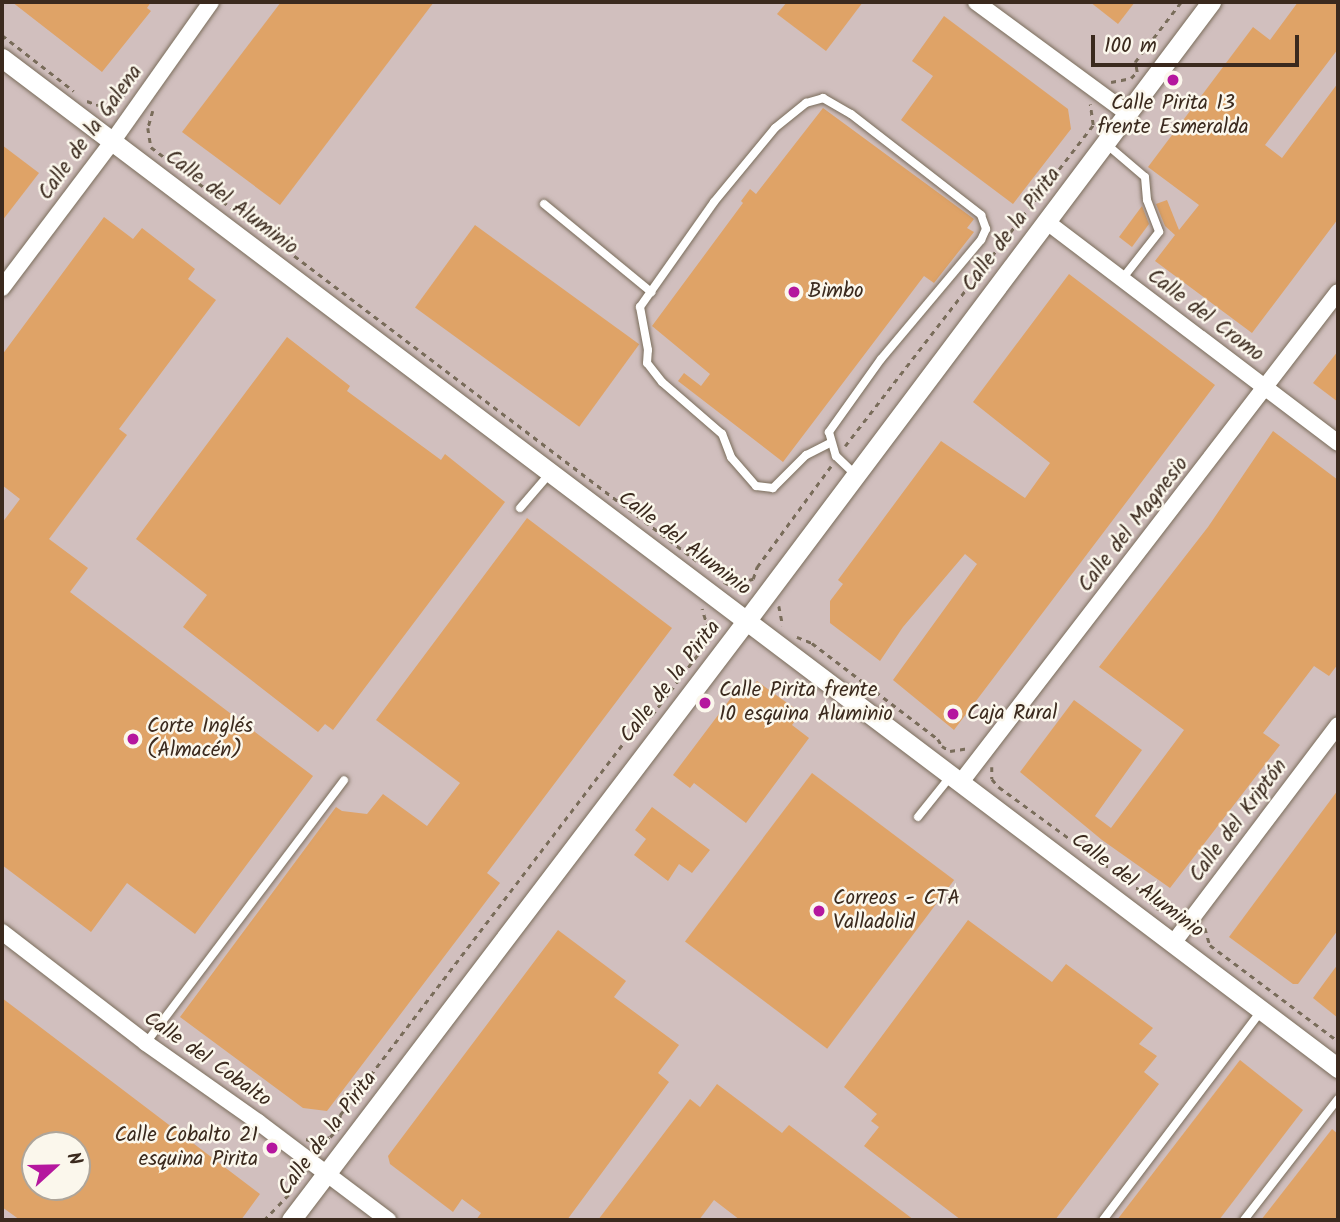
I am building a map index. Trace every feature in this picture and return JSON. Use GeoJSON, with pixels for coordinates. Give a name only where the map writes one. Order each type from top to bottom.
{"type":"FeatureCollection","features":[{"type":"Feature","properties":{"kind":"street","name":"Calle de la Galena"},"geometry":{"type":"LineString","coordinates":[[2,288],[112,142],[211,2]]}},
{"type":"Feature","properties":{"kind":"street"},"geometry":{"type":"LineString","coordinates":[[976,2],[1127,113]]}},
{"type":"Feature","properties":{"kind":"street","name":"Calle de la Pirita"},"geometry":{"type":"LineString","coordinates":[[291,1220],[747,620],[1211,2]]}},
{"type":"Feature","properties":{"kind":"street","name":"Calle del Aluminio"},"geometry":{"type":"LineString","coordinates":[[2,58],[1338,1068]]}},
{"type":"Feature","properties":{"kind":"street","name":"Calle del Cromo"},"geometry":{"type":"LineString","coordinates":[[1047,222],[1338,443]]}},
{"type":"Feature","properties":{"kind":"street","name":"Calle del Magnesio"},"geometry":{"type":"LineString","coordinates":[[956,778],[1266,388],[1338,292]]}},
{"type":"Feature","properties":{"kind":"street","name":"Calle del Kriptón"},"geometry":{"type":"LineString","coordinates":[[1174,942],[1338,725]]}},
{"type":"Feature","properties":{"kind":"street","name":"Calle del Cobalto"},"geometry":{"type":"LineString","coordinates":[[2,932],[146,1043],[388,1220]]}},
{"type":"Feature","properties":{"kind":"lane"},"geometry":{"type":"LineString","coordinates":[[830,443],[806,455],[773,488],[755,486],[731,457],[722,434],[662,382],[647,363],[648,350],[640,307],[714,202],[775,128],[806,103],[823,98],[850,114],[981,215],[986,229],[981,240],[881,359],[829,432],[830,443],[837,457],[856,475]]}},
{"type":"Feature","properties":{"kind":"lane"},"geometry":{"type":"LineString","coordinates":[[1105,144],[1145,177],[1147,200],[1159,232],[1122,279]]}},
{"type":"Feature","properties":{"kind":"lane"},"geometry":{"type":"LineString","coordinates":[[544,204],[651,292]]}},
{"type":"Feature","properties":{"kind":"lane"},"geometry":{"type":"LineString","coordinates":[[520,508],[551,472]]}},
{"type":"Feature","properties":{"kind":"lane"},"geometry":{"type":"LineString","coordinates":[[918,817],[956,778]]}},
{"type":"Feature","properties":{"kind":"lane"},"geometry":{"type":"LineString","coordinates":[[146,1043],[344,780]]}},
{"type":"Feature","properties":{"kind":"lane"},"geometry":{"type":"LineString","coordinates":[[1103,1220],[1262,1010]]}},
{"type":"Feature","properties":{"kind":"lane"},"geometry":{"type":"LineString","coordinates":[[1244,1220],[1338,1099]]}},
{"type":"Feature","properties":{"kind":"path"},"geometry":{"type":"LineString","coordinates":[[1105,81],[1118,82],[1132,78],[1137,72],[1135,62],[1181,2]]}},
{"type":"Feature","properties":{"kind":"path"},"geometry":{"type":"LineString","coordinates":[[2,35],[70,86],[80,98],[98,105],[111,103],[128,92]]}},
{"type":"Feature","properties":{"kind":"path"},"geometry":{"type":"LineString","coordinates":[[718,579],[730,585],[753,579],[757,567],[837,457],[1093,125],[1090,102]]}},
{"type":"Feature","properties":{"kind":"path"},"geometry":{"type":"LineString","coordinates":[[155,112],[148,128],[151,147],[698,562]]}},
{"type":"Feature","properties":{"kind":"path"},"geometry":{"type":"LineString","coordinates":[[783,598],[780,617],[789,631]]}},
{"type":"Feature","properties":{"kind":"path"},"geometry":{"type":"LineString","coordinates":[[301,1138],[315,1142],[330,1137],[339,1128],[340,1115],[635,728],[652,715],[702,649],[708,629],[702,609]]}},
{"type":"Feature","properties":{"kind":"path"},"geometry":{"type":"LineString","coordinates":[[794,636],[812,643],[950,751],[960,751],[976,742]]}},
{"type":"Feature","properties":{"kind":"path"},"geometry":{"type":"LineString","coordinates":[[993,761],[992,779],[999,787],[1145,894],[1156,908],[1171,912],[1181,909]]}},
{"type":"Feature","properties":{"kind":"path"},"geometry":{"type":"LineString","coordinates":[[1205,925],[1210,945],[1338,1041]]}},
{"type":"Feature","properties":{"kind":"path"},"geometry":{"type":"LineString","coordinates":[[264,1220],[279,1201],[291,1192],[296,1181],[286,1158]]}},
{"type":"Feature","properties":{"kind":"shaded area"},"geometry":{"type":"Polygon","coordinates":[[[2,2],[1338,2],[1338,1220],[2,1220],[2,2]]]}},
{"type":"Feature","properties":{"kind":"building"},"geometry":{"type":"Polygon","coordinates":[[[12,2],[151,2],[147,8],[151,11],[102,72],[12,2]]]}},
{"type":"Feature","properties":{"kind":"building"},"geometry":{"type":"Polygon","coordinates":[[[281,2],[434,2],[280,205],[182,132],[281,2]]]}},
{"type":"Feature","properties":{"kind":"building"},"geometry":{"type":"Polygon","coordinates":[[[787,2],[863,2],[826,51],[777,14],[787,2]]]}},
{"type":"Feature","properties":{"kind":"building"},"geometry":{"type":"Polygon","coordinates":[[[1090,2],[1135,2],[1118,24],[1090,2]]]}},
{"type":"Feature","properties":{"kind":"building"},"geometry":{"type":"Polygon","coordinates":[[[1298,2],[1338,2],[1338,49],[1265,145],[1282,158],[1338,83],[1338,219],[1252,333],[1155,261],[1175,235],[1165,226],[1156,204],[1167,200],[1179,230],[1199,205],[1148,167],[1253,27],[1270,40],[1298,2]]]}},
{"type":"Feature","properties":{"kind":"building"},"geometry":{"type":"Polygon","coordinates":[[[944,16],[1068,109],[1071,129],[1013,204],[901,120],[933,76],[912,61],[944,16]]]}},
{"type":"Feature","properties":{"kind":"building","name":"Bimbo"},"geometry":{"type":"Polygon","coordinates":[[[823,108],[974,219],[967,228],[974,232],[934,283],[924,276],[783,462],[678,381],[684,373],[701,386],[710,374],[652,326],[743,203],[741,201],[750,189],[756,194],[823,108]]]}},
{"type":"Feature","properties":{"kind":"building"},"geometry":{"type":"Polygon","coordinates":[[[2,145],[39,173],[2,221],[2,145]]]}},
{"type":"Feature","properties":{"kind":"building"},"geometry":{"type":"Polygon","coordinates":[[[1142,206],[1149,224],[1132,247],[1119,237],[1142,206]]]}},
{"type":"Feature","properties":{"kind":"building"},"geometry":{"type":"Polygon","coordinates":[[[104,217],[133,239],[142,228],[195,269],[188,279],[216,300],[119,429],[127,435],[49,539],[88,568],[70,592],[313,776],[195,934],[127,883],[91,932],[2,865],[2,523],[20,499],[2,485],[2,355],[104,217]]]}},
{"type":"Feature","properties":{"kind":"building"},"geometry":{"type":"Polygon","coordinates":[[[475,225],[639,344],[579,427],[415,308],[475,225]]]}},
{"type":"Feature","properties":{"kind":"building"},"geometry":{"type":"Polygon","coordinates":[[[1069,274],[1215,385],[954,730],[893,680],[977,564],[965,554],[903,627],[880,661],[830,623],[830,601],[843,584],[838,580],[941,441],[1025,498],[1050,463],[973,402],[1069,274]]]}},
{"type":"Feature","properties":{"kind":"building"},"geometry":{"type":"Polygon","coordinates":[[[287,337],[350,386],[347,391],[441,460],[445,454],[505,502],[333,730],[325,724],[318,732],[183,627],[207,595],[136,539],[287,337]]]}},
{"type":"Feature","properties":{"kind":"building"},"geometry":{"type":"Polygon","coordinates":[[[1338,351],[1338,402],[1313,383],[1338,351]]]}},
{"type":"Feature","properties":{"kind":"building"},"geometry":{"type":"Polygon","coordinates":[[[1273,431],[1338,480],[1338,664],[1329,676],[1314,666],[1263,733],[1280,745],[1170,888],[1102,840],[1020,772],[1074,700],[1142,750],[1095,816],[1111,828],[1184,730],[1099,667],[1208,527],[1273,431]]]}},
{"type":"Feature","properties":{"kind":"building"},"geometry":{"type":"Polygon","coordinates":[[[527,518],[672,628],[487,873],[500,883],[327,1111],[303,1108],[180,1017],[336,807],[342,811],[367,814],[383,794],[427,826],[460,783],[376,720],[527,518]]]}},
{"type":"Feature","properties":{"kind":"building"},"geometry":{"type":"Polygon","coordinates":[[[757,681],[801,713],[792,725],[809,738],[746,823],[694,783],[690,788],[673,775],[740,686],[748,692],[757,681]]]}},
{"type":"Feature","properties":{"kind":"building","name":"Correos - CTA Valladolid"},"geometry":{"type":"Polygon","coordinates":[[[812,773],[954,880],[827,1049],[685,942],[812,773]]]}},
{"type":"Feature","properties":{"kind":"building"},"geometry":{"type":"Polygon","coordinates":[[[1338,790],[1338,930],[1298,984],[1293,984],[1229,937],[1338,790]]]}},
{"type":"Feature","properties":{"kind":"building"},"geometry":{"type":"Polygon","coordinates":[[[652,807],[710,850],[692,873],[679,864],[668,881],[634,855],[646,839],[635,830],[652,807]]]}},
{"type":"Feature","properties":{"kind":"building"},"geometry":{"type":"Polygon","coordinates":[[[968,920],[1052,982],[1066,964],[1153,1028],[1139,1044],[1157,1056],[1144,1072],[1159,1084],[1055,1220],[961,1220],[864,1146],[879,1127],[871,1121],[877,1114],[844,1087],[968,920]]]}},
{"type":"Feature","properties":{"kind":"building"},"geometry":{"type":"Polygon","coordinates":[[[558,930],[626,981],[614,997],[679,1045],[658,1073],[669,1082],[567,1220],[476,1220],[481,1213],[462,1199],[453,1212],[390,1164],[388,1156],[558,930]]]}},
{"type":"Feature","properties":{"kind":"building"},"geometry":{"type":"Polygon","coordinates":[[[1338,964],[1338,1018],[1313,998],[1338,964]]]}},
{"type":"Feature","properties":{"kind":"building"},"geometry":{"type":"Polygon","coordinates":[[[2,998],[260,1194],[241,1220],[20,1220],[2,1207],[2,998]]]}},
{"type":"Feature","properties":{"kind":"building"},"geometry":{"type":"Polygon","coordinates":[[[1240,1060],[1303,1110],[1219,1220],[1117,1220],[1240,1060]]]}},
{"type":"Feature","properties":{"kind":"building"},"geometry":{"type":"Polygon","coordinates":[[[717,1084],[782,1133],[789,1125],[914,1220],[740,1220],[714,1200],[699,1220],[598,1220],[690,1099],[700,1107],[717,1084]]]}},
{"type":"Feature","properties":{"kind":"building"},"geometry":{"type":"Polygon","coordinates":[[[1332,1129],[1338,1134],[1338,1220],[1261,1220],[1332,1129]]]}},
{"type":"Feature","properties":{"kind":"place","name":"Calle Pirita 13 frente Esmeralda"},"geometry":{"type":"Point","coordinates":[1173,80]}},
{"type":"Feature","properties":{"kind":"place","name":"Bimbo"},"geometry":{"type":"Point","coordinates":[794,292]}},
{"type":"Feature","properties":{"kind":"place","name":"Calle Pirita frente 10 esquina Aluminio"},"geometry":{"type":"Point","coordinates":[705,703]}},
{"type":"Feature","properties":{"kind":"place","name":"Caja Rural"},"geometry":{"type":"Point","coordinates":[953,714]}},
{"type":"Feature","properties":{"kind":"place","name":"Corte Inglés (Almacén)"},"geometry":{"type":"Point","coordinates":[133,739]}},
{"type":"Feature","properties":{"kind":"place","name":"Correos - CTA Valladolid"},"geometry":{"type":"Point","coordinates":[819,911]}},
{"type":"Feature","properties":{"kind":"place","name":"Calle Cobalto 21 esquina Pirita"},"geometry":{"type":"Point","coordinates":[272,1148]}}]}
